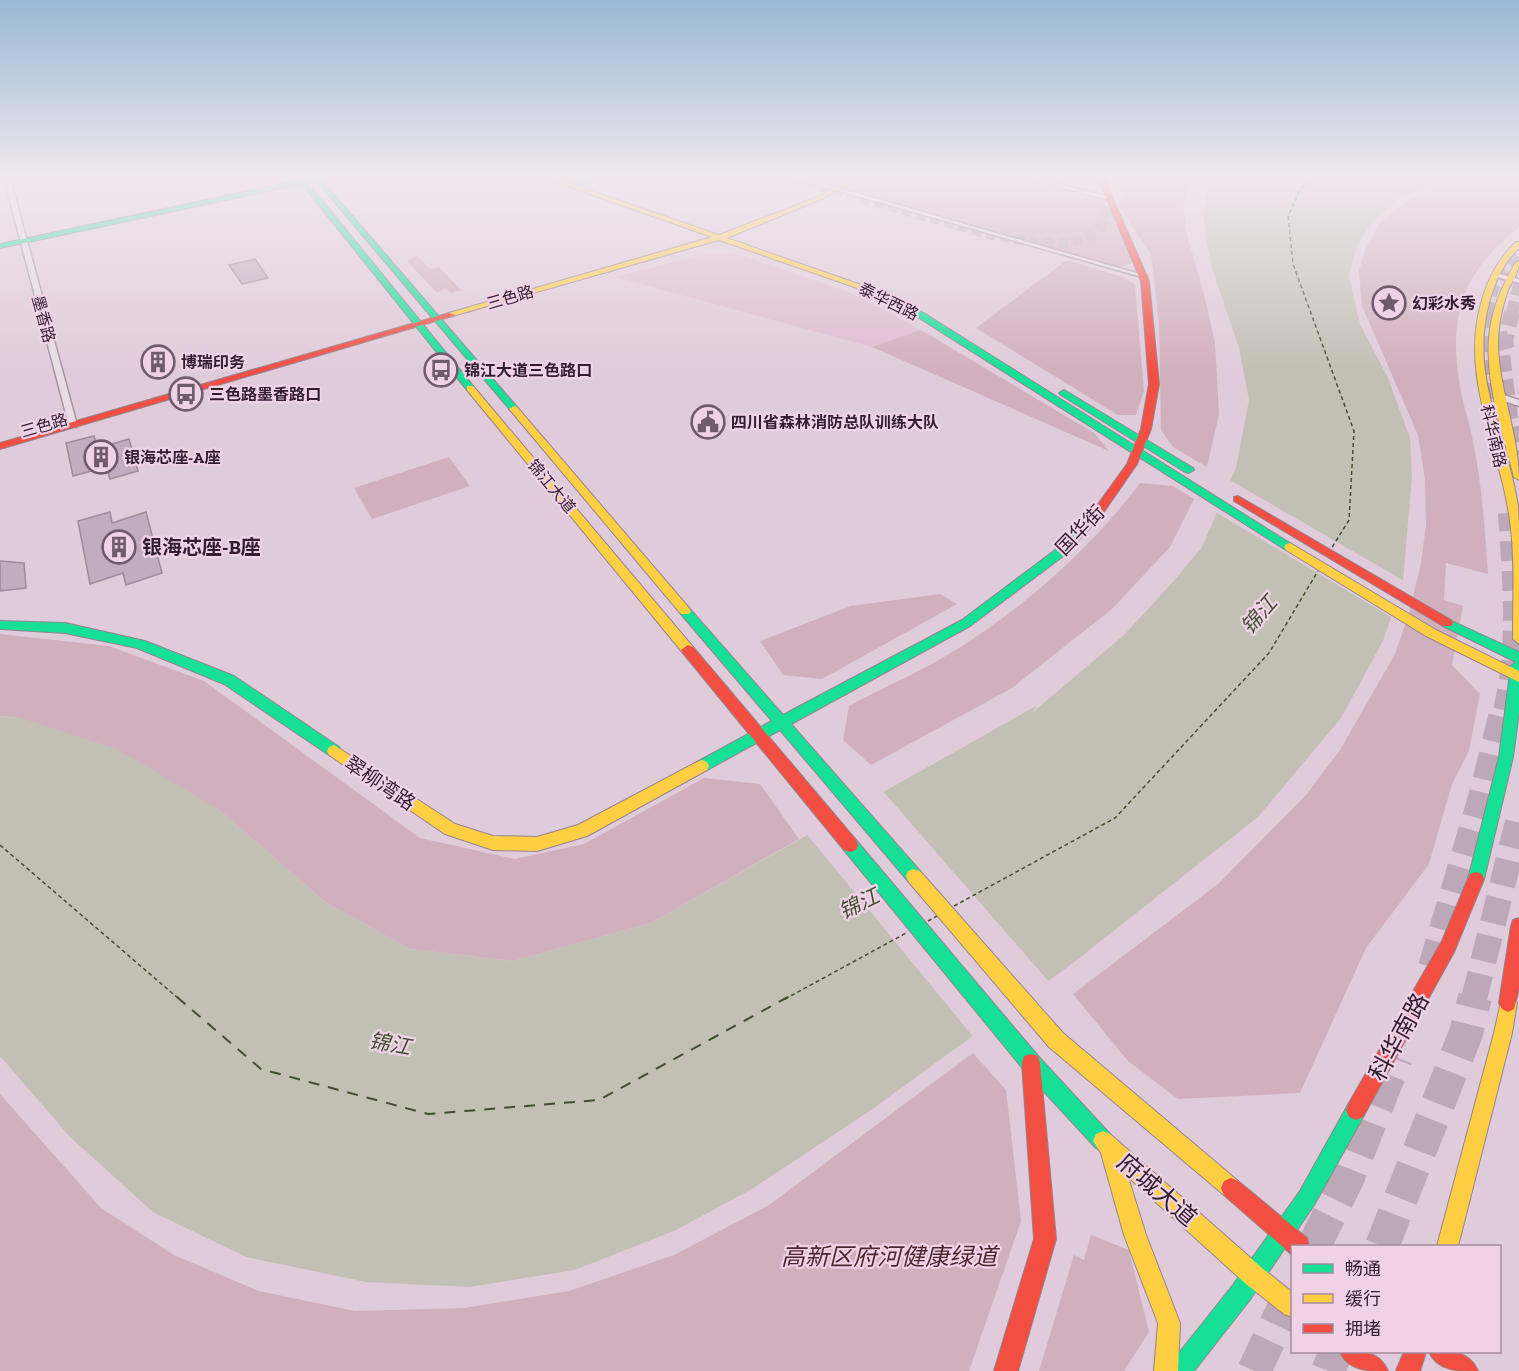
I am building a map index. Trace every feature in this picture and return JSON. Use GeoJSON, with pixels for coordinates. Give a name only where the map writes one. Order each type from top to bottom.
{"type":"FeatureCollection","features":[{"type":"Feature","properties":{"kind":"main road"},"geometry":{"type":"LineString","coordinates":[[0,246],[23,242]]}},
{"type":"Feature","properties":{"kind":"main road","name":"锦江大道"},"geometry":{"type":"LineString","coordinates":[[357,242],[415,321],[805,792]]}},
{"type":"Feature","properties":{"kind":"main road","name":"锦江大道"},"geometry":{"type":"LineString","coordinates":[[367,242],[433,316],[1056,1040],[1282,1234]]}},
{"type":"Feature","properties":{"kind":"main road","name":"三色路"},"geometry":{"type":"LineString","coordinates":[[0,446],[72,421],[694,242]]}},
{"type":"Feature","properties":{"kind":"main road","name":"泰华西路"},"geometry":{"type":"LineString","coordinates":[[746,242],[888,290],[916,303],[1183,473]]}},
{"type":"Feature","properties":{"kind":"main road","name":"国华街"},"geometry":{"type":"LineString","coordinates":[[758,735],[966,623],[1010,594],[1042,568],[1101,511],[1123,481],[1140,447],[1154,390],[1144,276],[1129,242]]}},
{"type":"Feature","properties":{"kind":"main road","name":"科华南路"},"geometry":{"type":"LineString","coordinates":[[1519,244],[1487,288],[1480,308],[1477,350],[1487,405],[1517,529],[1519,639]]}},
{"type":"Feature","properties":{"kind":"main road","name":"科华南路"},"geometry":{"type":"LineString","coordinates":[[1518,470],[1501,397],[1492,340],[1495,314],[1502,290],[1514,280],[1519,263]]}},
{"type":"Feature","properties":{"kind":"main road","name":"三色路"},"geometry":{"type":"LineString","coordinates":[[0,437],[72,421]]}},
{"type":"Feature","properties":{"kind":"main road"},"geometry":{"type":"LineString","coordinates":[[1183,473],[1438,619],[1519,658]]}},
{"type":"Feature","properties":{"kind":"main road"},"geometry":{"type":"LineString","coordinates":[[1183,473],[1431,633],[1518,676]]}},
{"type":"Feature","properties":{"kind":"main road","name":"翠柳湾路"},"geometry":{"type":"LineString","coordinates":[[0,626],[65,628],[140,644],[229,680],[450,829],[493,843],[537,844],[582,831],[758,735]]}},
{"type":"Feature","properties":{"kind":"main road","name":"科华南路"},"geometry":{"type":"LineString","coordinates":[[1179,1371],[1254,1276],[1306,1198],[1388,1058],[1453,936],[1481,866],[1506,758],[1519,658]]}},
{"type":"Feature","properties":{"kind":"main road","name":"府城大道"},"geometry":{"type":"LineString","coordinates":[[805,792],[1031,1063],[1110,1149],[1254,1276],[1291,1304]]}},
{"type":"Feature","properties":{"kind":"main road"},"geometry":{"type":"LineString","coordinates":[[1447,1245],[1503,1032],[1519,926]]}},
{"type":"Feature","properties":{"kind":"main road"},"geometry":{"type":"LineString","coordinates":[[1006,1371],[1045,1239],[1031,1063]]}},
{"type":"Feature","properties":{"kind":"main road"},"geometry":{"type":"LineString","coordinates":[[1110,1149],[1135,1235],[1169,1323],[1166,1371]]}},
{"type":"Feature","properties":{"kind":"main road"},"geometry":{"type":"LineString","coordinates":[[1282,1234],[1298,1245]]}},
{"type":"Feature","properties":{"kind":"main road"},"geometry":{"type":"LineString","coordinates":[[1352,1353],[1376,1371]]}},
{"type":"Feature","properties":{"kind":"main road"},"geometry":{"type":"LineString","coordinates":[[1408,1371],[1415,1353]]}},
{"type":"Feature","properties":{"kind":"main road"},"geometry":{"type":"LineString","coordinates":[[1441,1353],[1466,1371]]}},
{"type":"Feature","properties":{"kind":"street","name":"墨香路"},"geometry":{"type":"LineString","coordinates":[[23,242],[72,421]]}},
{"type":"Feature","properties":{"kind":"street"},"geometry":{"type":"LineString","coordinates":[[1024,242],[1144,276]]}},
{"type":"Feature","properties":{"kind":"street"},"geometry":{"type":"LineString","coordinates":[[1495,275],[1514,280]]}},
{"type":"Feature","properties":{"kind":"street"},"geometry":{"type":"LineString","coordinates":[[1501,397],[1519,402]]}},
{"type":"Feature","properties":{"kind":"shaded area"},"geometry":{"type":"Polygon","coordinates":[[[734,253],[851,293],[921,330],[872,347],[615,277],[706,254],[734,253]]]}},
{"type":"Feature","properties":{"kind":"green space"},"geometry":{"type":"Polygon","coordinates":[[[1029,242],[1124,242],[1133,263],[1121,267],[1029,242]]]}},
{"type":"Feature","properties":{"kind":"green space"},"geometry":{"type":"Polygon","coordinates":[[[1143,242],[1189,242],[1205,298],[1215,343],[1219,414],[1207,467],[1173,447],[1161,430],[1159,323],[1151,254],[1143,242]]]}},
{"type":"Feature","properties":{"kind":"green space"},"geometry":{"type":"Polygon","coordinates":[[[1369,242],[1502,242],[1482,263],[1470,282],[1457,323],[1458,370],[1479,475],[1488,574],[1446,563],[1444,600],[1463,606],[1452,665],[1480,694],[1469,751],[1452,784],[1429,864],[1366,948],[1300,1093],[1178,1099],[1128,1061],[1073,994],[1218,884],[1306,795],[1340,750],[1395,654],[1410,610],[1421,563],[1426,525],[1425,479],[1418,435],[1362,306],[1359,271],[1369,242]]]}},
{"type":"Feature","properties":{"kind":"green space"},"geometry":{"type":"Polygon","coordinates":[[[417,256],[430,269],[439,267],[461,290],[451,293],[446,288],[437,293],[407,261],[417,256]]]}},
{"type":"Feature","properties":{"kind":"green space"},"geometry":{"type":"Polygon","coordinates":[[[1067,260],[1123,277],[1135,285],[1144,391],[1136,415],[1118,415],[976,328],[1067,260]]]}},
{"type":"Feature","properties":{"kind":"green space"},"geometry":{"type":"Polygon","coordinates":[[[921,330],[1094,433],[1109,451],[872,347],[921,330]]]}},
{"type":"Feature","properties":{"kind":"green space"},"geometry":{"type":"Polygon","coordinates":[[[449,457],[470,486],[372,519],[354,488],[449,457]]]}},
{"type":"Feature","properties":{"kind":"green space"},"geometry":{"type":"Polygon","coordinates":[[[1140,483],[1173,486],[1194,499],[1170,547],[1112,609],[1012,688],[871,765],[843,740],[849,706],[949,654],[1012,611],[1080,552],[1140,483]]]}},
{"type":"Feature","properties":{"kind":"green space"},"geometry":{"type":"Polygon","coordinates":[[[940,594],[957,604],[822,679],[783,675],[760,641],[851,606],[940,594]]]}},
{"type":"Feature","properties":{"kind":"green space"},"geometry":{"type":"Polygon","coordinates":[[[0,634],[109,646],[204,681],[420,838],[515,859],[584,844],[704,778],[760,784],[799,839],[651,923],[513,961],[410,949],[325,902],[218,809],[20,718],[0,716],[0,634]]]}},
{"type":"Feature","properties":{"kind":"green space","name":"高新区府河健康绿道"},"geometry":{"type":"Polygon","coordinates":[[[973,1053],[1006,1090],[1021,1221],[969,1371],[0,1371],[0,1094],[101,1208],[174,1255],[259,1291],[355,1311],[464,1308],[569,1291],[674,1255],[769,1205],[973,1053]]]}},
{"type":"Feature","properties":{"kind":"green space"},"geometry":{"type":"Polygon","coordinates":[[[1091,1235],[1129,1250],[1149,1332],[1124,1371],[1039,1371],[1074,1255],[1084,1260],[1091,1235]]]}},
{"type":"Feature","properties":{"kind":"water","name":"锦江"},"geometry":{"type":"Polygon","coordinates":[[[1207,242],[1360,242],[1355,250],[1349,277],[1360,324],[1388,378],[1410,438],[1412,476],[1403,582],[1383,641],[1341,718],[1258,817],[1073,963],[871,1110],[752,1189],[676,1230],[575,1270],[469,1287],[366,1282],[246,1257],[153,1212],[70,1137],[0,1056],[0,716],[20,718],[117,749],[218,809],[325,902],[410,949],[513,961],[651,923],[1036,706],[1033,712],[1124,635],[1171,584],[1202,547],[1236,468],[1249,400],[1239,348],[1212,268],[1207,242]]]}},
{"type":"Feature","properties":{"kind":"pier"},"geometry":{"type":"Polygon","coordinates":[[[1228,479],[1406,582],[1394,619],[1214,511],[1228,479]]]}},
{"type":"Feature","properties":{"kind":"pier"},"geometry":{"type":"Polygon","coordinates":[[[882,790],[1050,983],[975,1039],[805,832],[882,790]]]}},
{"type":"Feature","properties":{"kind":"building"},"geometry":{"type":"Polygon","coordinates":[[[255,259],[268,278],[242,284],[229,265],[255,259]]]}},
{"type":"Feature","properties":{"kind":"building","name":"银海芯座-A座"},"geometry":{"type":"Polygon","coordinates":[[[94,436],[98,448],[129,439],[138,471],[110,479],[106,467],[73,476],[66,443],[94,436]]]}},
{"type":"Feature","properties":{"kind":"building","name":"银海芯座-B座"},"geometry":{"type":"Polygon","coordinates":[[[110,512],[112,523],[146,512],[162,573],[126,585],[123,573],[90,584],[78,521],[110,512]]]}},
{"type":"Feature","properties":{"kind":"building"},"geometry":{"type":"Polygon","coordinates":[[[0,561],[24,563],[26,588],[0,591],[0,561]]]}},
{"type":"Feature","properties":{"kind":"ferry route"},"geometry":{"type":"LineString","coordinates":[[1291,242],[1293,264],[1354,431],[1349,520],[1331,549]]}},
{"type":"Feature","properties":{"kind":"ferry route"},"geometry":{"type":"LineString","coordinates":[[954,906],[1115,818],[1269,653],[1318,571]]}},
{"type":"Feature","properties":{"kind":"ferry route"},"geometry":{"type":"LineString","coordinates":[[0,845],[179,999]]}},
{"type":"Feature","properties":{"kind":"ferry route"},"geometry":{"type":"LineString","coordinates":[[928,921],[937,916]]}},
{"type":"Feature","properties":{"kind":"ferry route"},"geometry":{"type":"LineString","coordinates":[[785,999],[908,932]]}},
{"type":"Feature","properties":{"kind":"ferry route"},"geometry":{"type":"LineString","coordinates":[[177,997],[261,1069],[428,1114],[599,1100],[788,997]]}},
{"type":"Feature","properties":{"kind":"tunnel"},"geometry":{"type":"LineString","coordinates":[[1032,242],[1072,242]]}},
{"type":"Feature","properties":{"kind":"tunnel"},"geometry":{"type":"LineString","coordinates":[[1487,313],[1488,304],[1498,280],[1519,251]]}},
{"type":"Feature","properties":{"kind":"tunnel"},"geometry":{"type":"LineString","coordinates":[[1512,313],[1519,285]]}},
{"type":"Feature","properties":{"kind":"tunnel"},"geometry":{"type":"LineString","coordinates":[[1487,312],[1483,361],[1500,433],[1503,463]]}},
{"type":"Feature","properties":{"kind":"tunnel"},"geometry":{"type":"LineString","coordinates":[[1507,349],[1505,341],[1512,312]]}},
{"type":"Feature","properties":{"kind":"tunnel"},"geometry":{"type":"LineString","coordinates":[[1499,332],[1510,417],[1519,455]]}},
{"type":"Feature","properties":{"kind":"tunnel"},"geometry":{"type":"LineString","coordinates":[[1503,710],[1513,637],[1508,513]]}},
{"type":"Feature","properties":{"kind":"tunnel"},"geometry":{"type":"LineString","coordinates":[[1431,967],[1482,794],[1503,709]]}},
{"type":"Feature","properties":{"kind":"tunnel"},"geometry":{"type":"LineString","coordinates":[[1474,999],[1519,818]]}},
{"type":"Feature","properties":{"kind":"tunnel"},"geometry":{"type":"LineString","coordinates":[[1382,1245],[1466,1033],[1475,997]]}},
{"type":"Feature","properties":{"kind":"tunnel"},"geometry":{"type":"LineString","coordinates":[[1314,1245],[1348,1177],[1396,1057]]}},
{"type":"Feature","properties":{"kind":"tunnel"},"geometry":{"type":"LineString","coordinates":[[1254,1371],[1291,1293]]}},
{"type":"Feature","properties":{"kind":"tunnel"},"geometry":{"type":"LineString","coordinates":[[1328,1371],[1336,1353]]}},
{"type":"Feature","properties":{"kind":"traffic: fast"},"geometry":{"type":"LineString","coordinates":[[0,246],[19,242]]}},
{"type":"Feature","properties":{"kind":"traffic: fast"},"geometry":{"type":"LineString","coordinates":[[352,242],[470,388]]}},
{"type":"Feature","properties":{"kind":"traffic: fast"},"geometry":{"type":"LineString","coordinates":[[371,242],[514,409]]}},
{"type":"Feature","properties":{"kind":"traffic: fast"},"geometry":{"type":"LineString","coordinates":[[863,287],[911,309],[1290,547]]}},
{"type":"Feature","properties":{"kind":"traffic: fast"},"geometry":{"type":"LineString","coordinates":[[1064,393],[1189,470]]}},
{"type":"Feature","properties":{"kind":"traffic: fast"},"geometry":{"type":"LineString","coordinates":[[702,766],[966,623],[1058,554],[1097,514]]}},
{"type":"Feature","properties":{"kind":"traffic: fast"},"geometry":{"type":"LineString","coordinates":[[685,611],[914,876]]}},
{"type":"Feature","properties":{"kind":"traffic: fast"},"geometry":{"type":"LineString","coordinates":[[1447,623],[1519,658]]}},
{"type":"Feature","properties":{"kind":"traffic: fast"},"geometry":{"type":"LineString","coordinates":[[0,625],[65,628],[140,644],[229,680],[334,751]]}},
{"type":"Feature","properties":{"kind":"traffic: fast"},"geometry":{"type":"LineString","coordinates":[[1476,879],[1506,757],[1518,666]]}},
{"type":"Feature","properties":{"kind":"traffic: fast"},"geometry":{"type":"LineString","coordinates":[[850,845],[1031,1063],[1103,1141]]}},
{"type":"Feature","properties":{"kind":"traffic: fast"},"geometry":{"type":"LineString","coordinates":[[1179,1371],[1241,1293],[1307,1198],[1356,1110]]}},
{"type":"Feature","properties":{"kind":"traffic: slow"},"geometry":{"type":"LineString","coordinates":[[452,315],[704,242]]}},
{"type":"Feature","properties":{"kind":"traffic: slow"},"geometry":{"type":"LineString","coordinates":[[732,242],[863,287]]}},
{"type":"Feature","properties":{"kind":"traffic: slow"},"geometry":{"type":"LineString","coordinates":[[1519,244],[1501,265],[1489,289],[1480,319],[1478,349],[1487,409],[1512,499],[1517,529],[1519,639]]}},
{"type":"Feature","properties":{"kind":"traffic: slow"},"geometry":{"type":"LineString","coordinates":[[1519,263],[1505,289],[1497,315],[1494,342],[1499,395],[1519,477]]}},
{"type":"Feature","properties":{"kind":"traffic: slow"},"geometry":{"type":"LineString","coordinates":[[470,388],[688,650]]}},
{"type":"Feature","properties":{"kind":"traffic: slow"},"geometry":{"type":"LineString","coordinates":[[514,409],[685,611]]}},
{"type":"Feature","properties":{"kind":"traffic: slow"},"geometry":{"type":"LineString","coordinates":[[1290,547],[1431,633],[1519,677]]}},
{"type":"Feature","properties":{"kind":"traffic: slow"},"geometry":{"type":"LineString","coordinates":[[334,751],[450,829],[493,843],[537,844],[582,831],[702,766]]}},
{"type":"Feature","properties":{"kind":"traffic: slow"},"geometry":{"type":"LineString","coordinates":[[914,876],[1056,1040],[1231,1188]]}},
{"type":"Feature","properties":{"kind":"traffic: slow"},"geometry":{"type":"LineString","coordinates":[[1447,1245],[1503,1033],[1508,1003]]}},
{"type":"Feature","properties":{"kind":"traffic: slow"},"geometry":{"type":"LineString","coordinates":[[1103,1141],[1254,1276],[1291,1305]]}},
{"type":"Feature","properties":{"kind":"traffic: slow"},"geometry":{"type":"LineString","coordinates":[[1110,1149],[1135,1235],[1169,1323],[1166,1371]]}},
{"type":"Feature","properties":{"kind":"traffic: jam"},"geometry":{"type":"LineString","coordinates":[[1097,514],[1132,464],[1146,429],[1154,384],[1145,281],[1128,242]]}},
{"type":"Feature","properties":{"kind":"traffic: jam"},"geometry":{"type":"LineString","coordinates":[[0,446],[452,315]]}},
{"type":"Feature","properties":{"kind":"traffic: jam"},"geometry":{"type":"LineString","coordinates":[[1238,499],[1447,623]]}},
{"type":"Feature","properties":{"kind":"traffic: jam"},"geometry":{"type":"LineString","coordinates":[[688,650],[850,845]]}},
{"type":"Feature","properties":{"kind":"traffic: jam"},"geometry":{"type":"LineString","coordinates":[[1356,1110],[1448,946],[1476,879]]}},
{"type":"Feature","properties":{"kind":"traffic: jam"},"geometry":{"type":"LineString","coordinates":[[1508,1003],[1519,926]]}},
{"type":"Feature","properties":{"kind":"traffic: jam"},"geometry":{"type":"LineString","coordinates":[[1006,1371],[1045,1239],[1031,1063]]}},
{"type":"Feature","properties":{"kind":"traffic: jam"},"geometry":{"type":"LineString","coordinates":[[1231,1188],[1298,1245]]}},
{"type":"Feature","properties":{"kind":"traffic: jam"},"geometry":{"type":"LineString","coordinates":[[1352,1353],[1376,1371]]}},
{"type":"Feature","properties":{"kind":"traffic: jam"},"geometry":{"type":"LineString","coordinates":[[1408,1371],[1415,1353]]}},
{"type":"Feature","properties":{"kind":"traffic: jam"},"geometry":{"type":"LineString","coordinates":[[1441,1353],[1466,1371]]}},
{"type":"Feature","properties":{"kind":"place","name":"幻彩水秀"},"geometry":{"type":"Point","coordinates":[1389,303]}},
{"type":"Feature","properties":{"kind":"place","name":"博瑞印务"},"geometry":{"type":"Point","coordinates":[158,362]}},
{"type":"Feature","properties":{"kind":"place","name":"锦江大道三色路口"},"geometry":{"type":"Point","coordinates":[441,370]}},
{"type":"Feature","properties":{"kind":"place","name":"三色路墨香路口"},"geometry":{"type":"Point","coordinates":[186,394]}},
{"type":"Feature","properties":{"kind":"place","name":"四川省森林消防总队训练大队"},"geometry":{"type":"Point","coordinates":[708,422]}},
{"type":"Feature","properties":{"kind":"place","name":"银海芯座-A座"},"geometry":{"type":"Point","coordinates":[101,457]}},
{"type":"Feature","properties":{"kind":"place","name":"银海芯座-B座"},"geometry":{"type":"Point","coordinates":[119,547]}}]}
